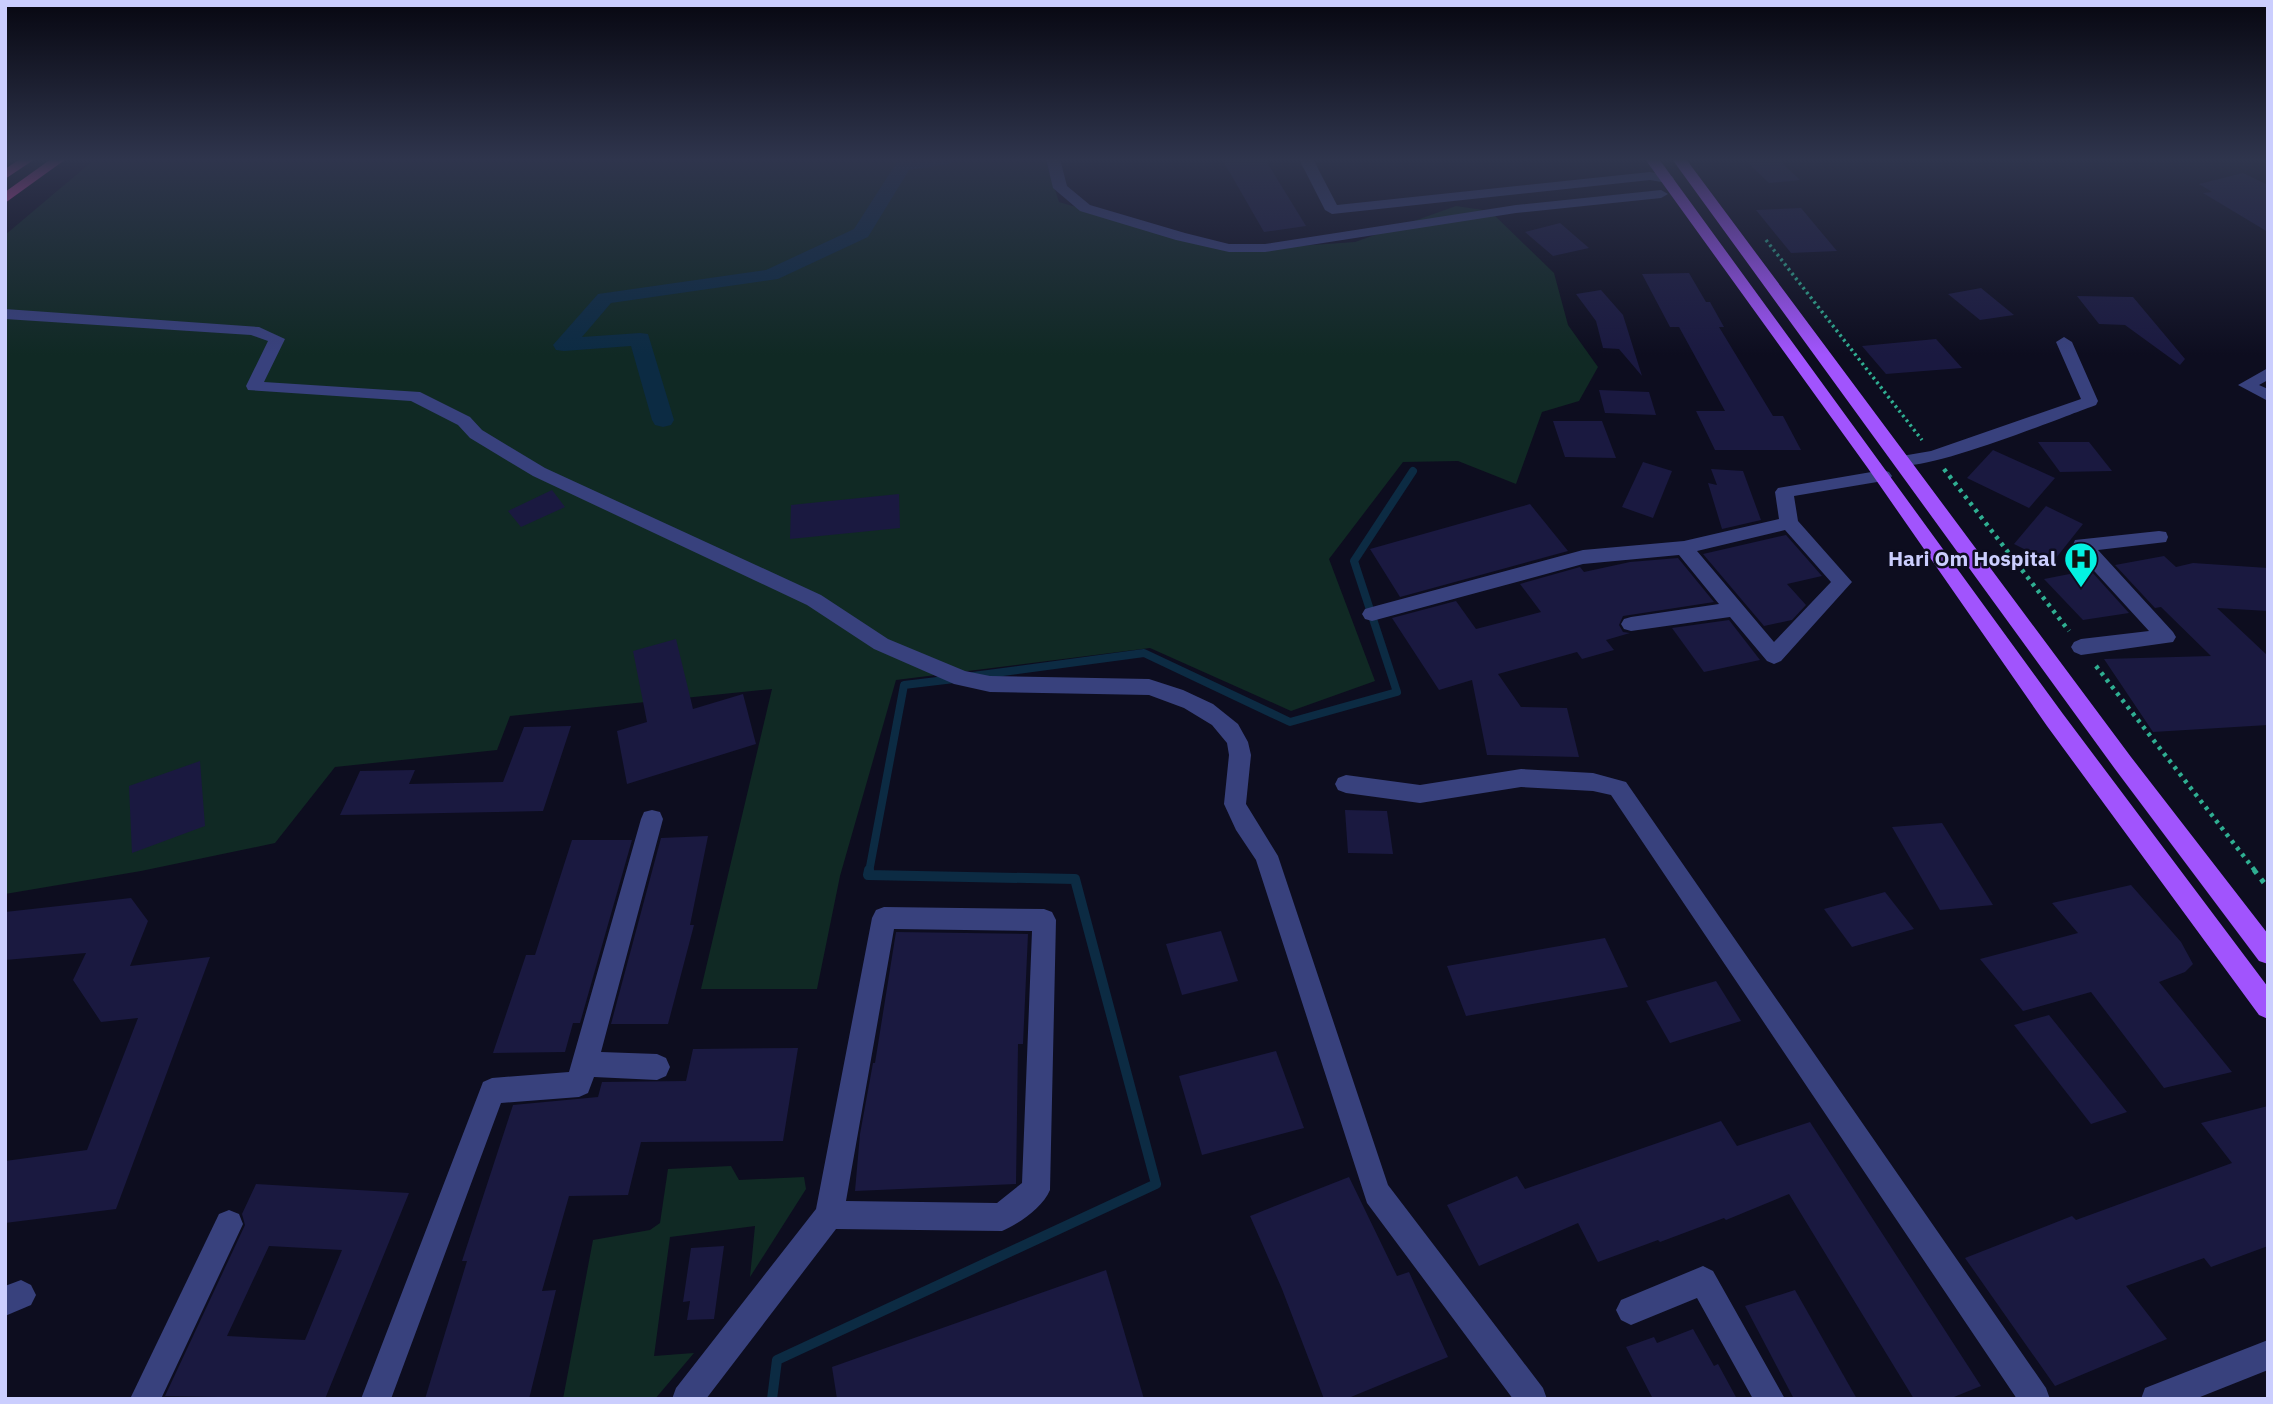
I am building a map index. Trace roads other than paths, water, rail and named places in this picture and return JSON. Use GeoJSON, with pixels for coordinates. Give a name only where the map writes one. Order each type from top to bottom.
{"type":"FeatureCollection","features":[{"type":"Feature","properties":{"kind":"main road"},"geometry":{"type":"LineString","coordinates":[[1700,225],[2055,720],[2268,1007]]}},
{"type":"Feature","properties":{"kind":"main road"},"geometry":{"type":"LineString","coordinates":[[1728,225],[2123,762],[2268,953]]}},
{"type":"Feature","properties":{"kind":"main road"},"geometry":{"type":"LineString","coordinates":[[1878,470],[1902,461]]}},
{"type":"Feature","properties":{"kind":"street"},"geometry":{"type":"LineString","coordinates":[[1140,225],[1229,248],[1265,248],[1416,225]]}},
{"type":"Feature","properties":{"kind":"street"},"geometry":{"type":"LineString","coordinates":[[5,314],[253,330],[277,339],[254,386],[414,396],[464,421],[475,434],[539,472],[814,600],[881,644],[961,678],[990,684],[1149,687],[1171,693],[1217,716],[1235,734],[1240,752],[1235,806],[1266,856],[1377,1193],[1532,1399]]}},
{"type":"Feature","properties":{"kind":"street"},"geometry":{"type":"LineString","coordinates":[[1902,461],[1934,456],[2090,401],[2064,342]]}},
{"type":"Feature","properties":{"kind":"street"},"geometry":{"type":"LineString","coordinates":[[2268,373],[2246,386],[2268,396]]}},
{"type":"Feature","properties":{"kind":"street"},"geometry":{"type":"LineString","coordinates":[[1684,548],[1773,656],[1842,582],[1789,523],[1784,492],[1878,470]]}},
{"type":"Feature","properties":{"kind":"street"},"geometry":{"type":"LineString","coordinates":[[1372,614],[1583,557],[1684,548],[1789,523]]}},
{"type":"Feature","properties":{"kind":"street"},"geometry":{"type":"LineString","coordinates":[[2081,648],[2166,637],[2082,545],[2159,537]]}},
{"type":"Feature","properties":{"kind":"street"},"geometry":{"type":"LineString","coordinates":[[1630,624],[1734,609]]}},
{"type":"Feature","properties":{"kind":"street"},"geometry":{"type":"LineString","coordinates":[[1346,784],[1420,794],[1521,778],[1593,782],[1618,788],[2035,1399]]}},
{"type":"Feature","properties":{"kind":"street"},"geometry":{"type":"LineString","coordinates":[[376,1399],[492,1091],[579,1084],[652,819]]}},
{"type":"Feature","properties":{"kind":"street"},"geometry":{"type":"LineString","coordinates":[[687,1399],[829,1215],[884,918],[1044,920],[1037,1190],[1002,1217],[829,1215]]}},
{"type":"Feature","properties":{"kind":"street"},"geometry":{"type":"LineString","coordinates":[[585,1064],[657,1066]]}},
{"type":"Feature","properties":{"kind":"street"},"geometry":{"type":"LineString","coordinates":[[145,1399],[229,1224]]}},
{"type":"Feature","properties":{"kind":"street"},"geometry":{"type":"LineString","coordinates":[[1631,1310],[1703,1281],[1770,1399]]}},
{"type":"Feature","properties":{"kind":"street"},"geometry":{"type":"LineString","coordinates":[[2156,1399],[2268,1355]]}},
{"type":"Feature","properties":{"kind":"waterway"},"geometry":{"type":"LineString","coordinates":[[663,420],[640,339],[564,345],[605,298],[771,275],[861,233],[866,225]]}},
{"type":"Feature","properties":{"kind":"waterway"},"geometry":{"type":"LineString","coordinates":[[973,676],[1144,653],[1290,722],[1397,692],[1354,561],[1413,471]]}},
{"type":"Feature","properties":{"kind":"waterway"},"geometry":{"type":"LineString","coordinates":[[869,872],[904,685],[954,679]]}},
{"type":"Feature","properties":{"kind":"waterway"},"geometry":{"type":"LineString","coordinates":[[772,1399],[777,1360],[1156,1184],[1075,879],[868,875],[869,870]]}},
{"type":"Feature","properties":{"kind":"place","name":"Hari Om Hospital"},"geometry":{"type":"Point","coordinates":[2081,589]}}]}
